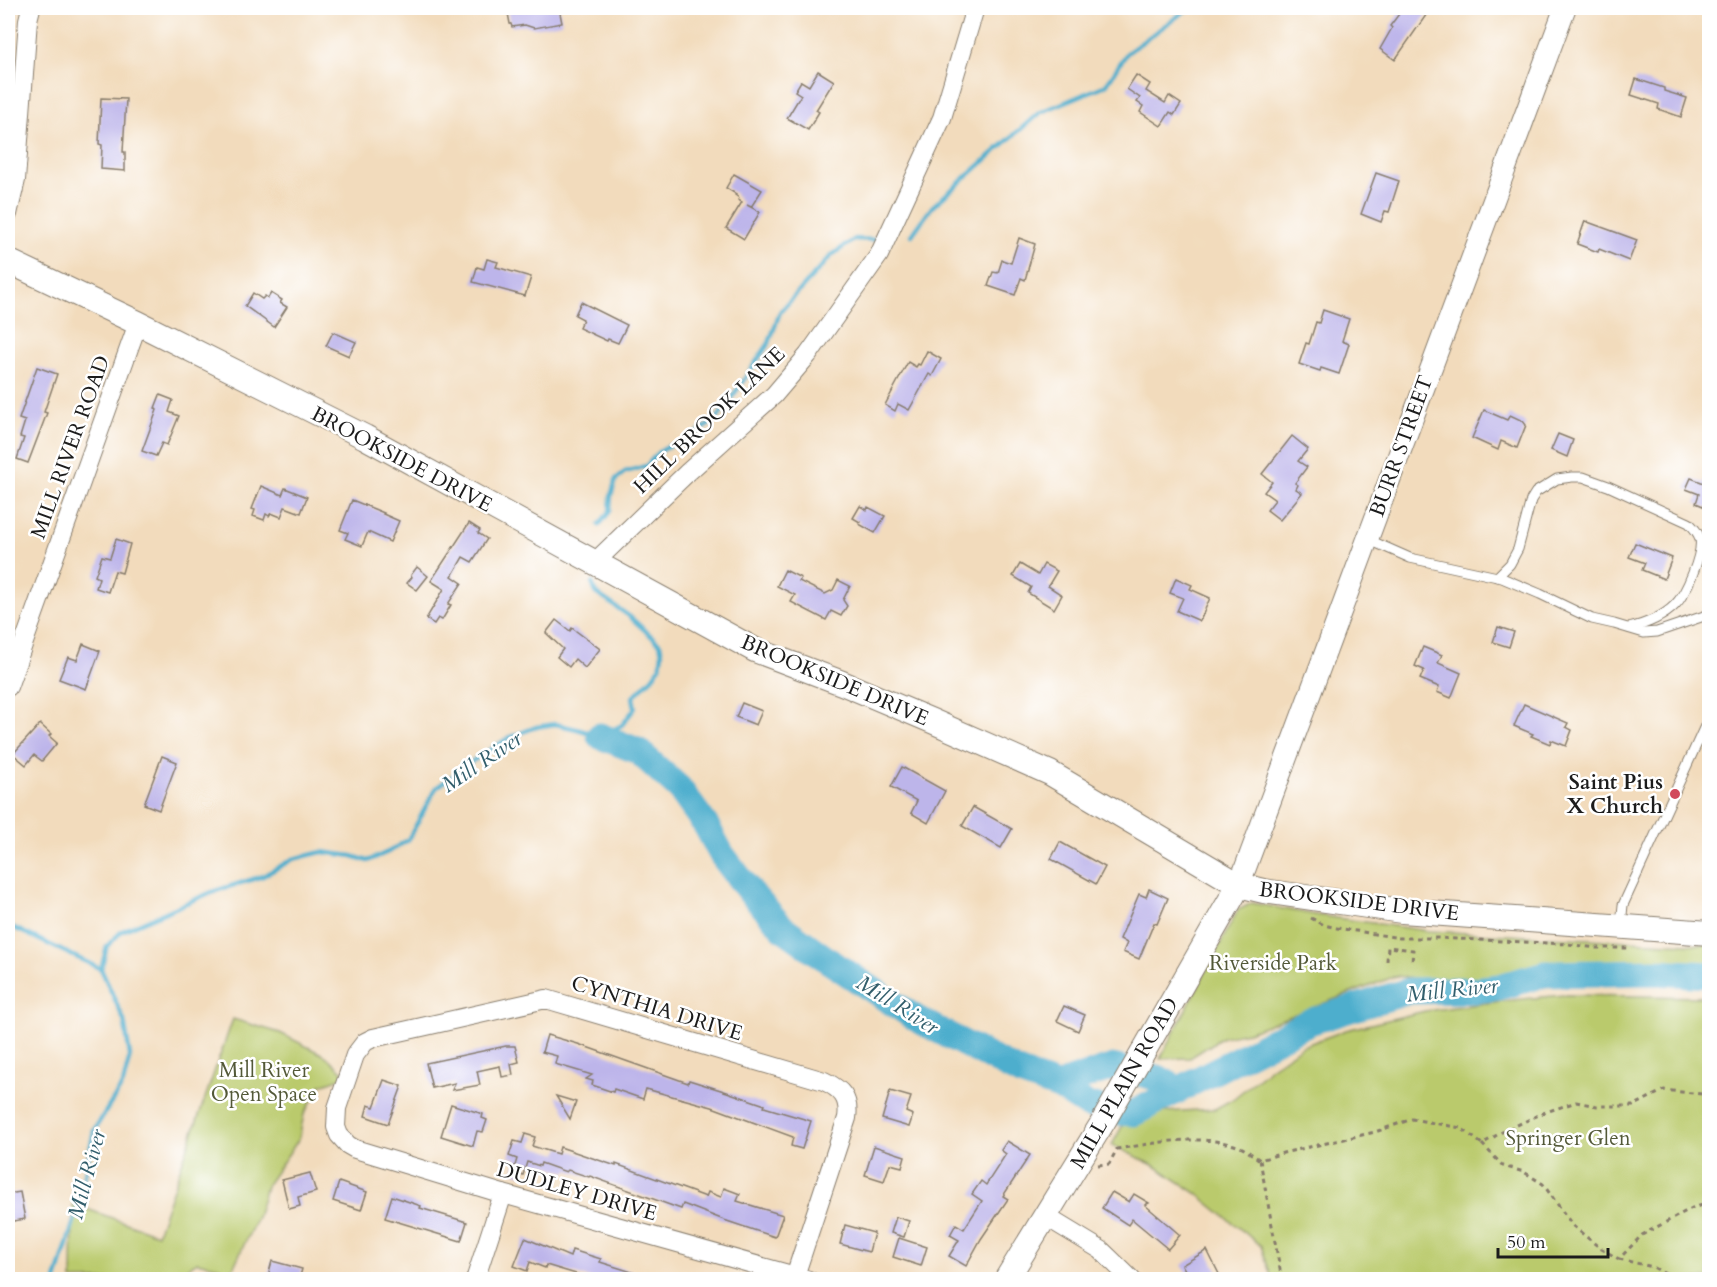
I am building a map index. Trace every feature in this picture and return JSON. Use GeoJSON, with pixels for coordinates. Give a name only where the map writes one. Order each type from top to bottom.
{"type":"FeatureCollection","features":[{"type":"Feature","properties":{"kind":"main road","name":"BROOKSIDE DRIVE"},"geometry":{"type":"LineString","coordinates":[[8,261],[138,323],[365,437],[755,650],[842,683],[1050,773],[1239,885],[1264,891],[1402,911],[1710,933]]}},
{"type":"Feature","properties":{"kind":"main road","name":"MILL PLAIN ROAD"},"geometry":{"type":"LineString","coordinates":[[1006,1280],[1103,1122],[1239,885]]}},
{"type":"Feature","properties":{"kind":"street"},"geometry":{"type":"LineString","coordinates":[[8,214],[16,180],[28,20],[31,8]]}},
{"type":"Feature","properties":{"kind":"street","name":"HILL BROOK LANE"},"geometry":{"type":"LineString","coordinates":[[594,563],[687,473],[774,395],[808,355],[879,255],[942,118],[975,8]]}},
{"type":"Feature","properties":{"kind":"street","name":"BURR STREET"},"geometry":{"type":"LineString","coordinates":[[1239,885],[1565,8]]}},
{"type":"Feature","properties":{"kind":"street","name":"MILL RIVER ROAD"},"geometry":{"type":"LineString","coordinates":[[8,687],[138,323]]}},
{"type":"Feature","properties":{"kind":"street","name":"CYNTHIA DRIVE"},"geometry":{"type":"LineString","coordinates":[[339,1135],[336,1127],[337,1108],[355,1055],[365,1042],[373,1038],[546,999],[824,1081],[841,1091],[847,1100],[848,1109],[802,1278]]}},
{"type":"Feature","properties":{"kind":"street","name":"DUDLEY DRIVE"},"geometry":{"type":"LineString","coordinates":[[339,1135],[348,1145],[363,1152],[802,1278]]}},
{"type":"Feature","properties":{"kind":"street"},"geometry":{"type":"LineString","coordinates":[[476,1280],[503,1194]]}},
{"type":"Feature","properties":{"kind":"street"},"geometry":{"type":"LineString","coordinates":[[1045,1216],[1101,1250],[1131,1280]]}},
{"type":"Feature","properties":{"kind":"lane"},"geometry":{"type":"LineString","coordinates":[[1497,577],[1510,564],[1518,549],[1531,500],[1536,492],[1557,479],[1572,477],[1583,477],[1608,486],[1689,523],[1700,541],[1694,570],[1680,599],[1665,614],[1645,624],[1629,628]]}},
{"type":"Feature","properties":{"kind":"lane"},"geometry":{"type":"LineString","coordinates":[[1366,539],[1410,558],[1497,577],[1540,594],[1592,619],[1650,634],[1710,614]]}},
{"type":"Feature","properties":{"kind":"lane"},"geometry":{"type":"LineString","coordinates":[[1621,926],[1623,905],[1710,715]]}},
{"type":"Feature","properties":{"kind":"path"},"geometry":{"type":"LineString","coordinates":[[1310,917],[1324,925],[1400,938],[1568,944],[1596,948],[1641,948]]}},
{"type":"Feature","properties":{"kind":"path"},"geometry":{"type":"LineString","coordinates":[[1387,961],[1388,947],[1413,950],[1412,962]]}},
{"type":"Feature","properties":{"kind":"path"},"geometry":{"type":"LineString","coordinates":[[1482,1144],[1533,1118],[1576,1102],[1597,1106],[1633,1106],[1664,1090],[1710,1095]]}},
{"type":"Feature","properties":{"kind":"path"},"geometry":{"type":"LineString","coordinates":[[1260,1160],[1283,1152],[1375,1132],[1412,1119],[1461,1128],[1482,1144],[1503,1166],[1524,1172],[1543,1184],[1573,1226],[1600,1248],[1619,1259],[1653,1267],[1676,1280]]}},
{"type":"Feature","properties":{"kind":"path"},"geometry":{"type":"LineString","coordinates":[[1098,1165],[1109,1164],[1117,1149],[1189,1139],[1213,1141],[1241,1148],[1260,1160],[1282,1280]]}},
{"type":"Feature","properties":{"kind":"path"},"geometry":{"type":"LineString","coordinates":[[1619,1259],[1642,1235],[1692,1208],[1710,1203]]}},
{"type":"Feature","properties":{"kind":"green space","name":"Riverside Park"},"geometry":{"type":"Polygon","coordinates":[[[1252,903],[1428,931],[1709,945],[1709,967],[1649,964],[1591,967],[1545,965],[1488,981],[1443,982],[1396,976],[1248,1032],[1223,1037],[1190,1058],[1160,1059],[1238,910],[1252,903]]]}},
{"type":"Feature","properties":{"kind":"green space","name":"Springer Glen"},"geometry":{"type":"Polygon","coordinates":[[[1564,995],[1709,997],[1709,1279],[1272,1279],[1261,1246],[1196,1193],[1155,1166],[1112,1145],[1124,1123],[1165,1112],[1215,1109],[1233,1099],[1272,1067],[1303,1046],[1346,1030],[1425,1011],[1564,995]]]}},
{"type":"Feature","properties":{"kind":"green space","name":"Mill River Open Space"},"geometry":{"type":"Polygon","coordinates":[[[233,1019],[280,1033],[326,1056],[347,1076],[321,1085],[304,1114],[299,1139],[266,1186],[258,1215],[228,1279],[220,1267],[197,1262],[180,1273],[177,1279],[72,1280],[73,1204],[157,1234],[233,1019]]]}},
{"type":"Feature","properties":{"kind":"building"},"geometry":{"type":"Polygon","coordinates":[[[507,8],[559,8],[562,23],[534,28],[525,25],[512,27],[507,8]]]}},
{"type":"Feature","properties":{"kind":"building"},"geometry":{"type":"Polygon","coordinates":[[[1391,8],[1431,8],[1395,60],[1380,49],[1392,28],[1390,26],[1399,14],[1391,8]]]}},
{"type":"Feature","properties":{"kind":"building"},"geometry":{"type":"Polygon","coordinates":[[[818,71],[834,81],[816,110],[819,112],[808,130],[787,118],[801,95],[795,91],[801,81],[809,86],[818,71]]]}},
{"type":"Feature","properties":{"kind":"building"},"geometry":{"type":"Polygon","coordinates":[[[1136,75],[1150,84],[1146,91],[1165,103],[1169,96],[1181,104],[1174,115],[1170,112],[1161,126],[1140,112],[1143,106],[1137,102],[1140,98],[1127,89],[1136,75]]]}},
{"type":"Feature","properties":{"kind":"building"},"geometry":{"type":"Polygon","coordinates":[[[1636,79],[1687,98],[1681,117],[1658,109],[1659,104],[1631,95],[1636,79]]]}},
{"type":"Feature","properties":{"kind":"building"},"geometry":{"type":"Polygon","coordinates":[[[101,98],[126,99],[123,152],[125,152],[125,171],[101,169],[102,145],[99,144],[101,98]]]}},
{"type":"Feature","properties":{"kind":"building"},"geometry":{"type":"Polygon","coordinates":[[[1376,173],[1399,181],[1389,212],[1385,211],[1381,222],[1361,214],[1376,173]]]}},
{"type":"Feature","properties":{"kind":"building"},"geometry":{"type":"Polygon","coordinates":[[[734,174],[762,190],[751,207],[747,205],[760,212],[744,239],[726,228],[742,202],[738,200],[736,194],[726,188],[734,174]]]}},
{"type":"Feature","properties":{"kind":"building"},"geometry":{"type":"Polygon","coordinates":[[[1585,221],[1637,240],[1629,261],[1599,249],[1598,252],[1577,244],[1585,221]]]}},
{"type":"Feature","properties":{"kind":"building"},"geometry":{"type":"Polygon","coordinates":[[[1019,238],[1035,244],[1025,280],[1021,278],[1015,295],[988,286],[993,272],[998,273],[1002,260],[1011,263],[1019,238]]]}},
{"type":"Feature","properties":{"kind":"building"},"geometry":{"type":"Polygon","coordinates":[[[487,259],[498,262],[496,267],[531,277],[525,296],[473,282],[477,267],[484,269],[487,259]]]}},
{"type":"Feature","properties":{"kind":"building"},"geometry":{"type":"Polygon","coordinates":[[[253,293],[262,299],[265,296],[268,298],[271,293],[282,300],[280,303],[287,307],[274,327],[245,306],[253,293]]]}},
{"type":"Feature","properties":{"kind":"building"},"geometry":{"type":"Polygon","coordinates":[[[581,302],[627,325],[618,343],[608,339],[607,341],[579,328],[583,319],[575,315],[581,302]]]}},
{"type":"Feature","properties":{"kind":"building"},"geometry":{"type":"Polygon","coordinates":[[[1323,310],[1349,319],[1342,341],[1349,344],[1339,374],[1299,364],[1306,343],[1309,344],[1316,322],[1319,323],[1323,310]]]}},
{"type":"Feature","properties":{"kind":"building"},"geometry":{"type":"Polygon","coordinates":[[[333,332],[356,342],[349,356],[326,346],[333,332]]]}},
{"type":"Feature","properties":{"kind":"building"},"geometry":{"type":"Polygon","coordinates":[[[927,351],[941,359],[932,376],[929,374],[909,410],[898,404],[895,411],[885,405],[908,362],[916,367],[920,365],[927,351]]]}},
{"type":"Feature","properties":{"kind":"building"},"geometry":{"type":"Polygon","coordinates":[[[37,367],[57,374],[44,412],[47,413],[28,463],[17,459],[24,438],[20,437],[25,421],[19,419],[37,367]]]}},
{"type":"Feature","properties":{"kind":"building"},"geometry":{"type":"Polygon","coordinates":[[[160,395],[173,400],[169,412],[179,416],[167,445],[162,443],[156,456],[142,451],[160,395]]]}},
{"type":"Feature","properties":{"kind":"building"},"geometry":{"type":"Polygon","coordinates":[[[1484,410],[1507,420],[1510,415],[1523,421],[1526,425],[1517,448],[1501,441],[1498,450],[1472,438],[1484,410]]]}},
{"type":"Feature","properties":{"kind":"building"},"geometry":{"type":"Polygon","coordinates":[[[1558,434],[1573,440],[1567,457],[1551,450],[1558,434]]]}},
{"type":"Feature","properties":{"kind":"building"},"geometry":{"type":"Polygon","coordinates":[[[1292,436],[1308,449],[1298,461],[1307,467],[1295,483],[1298,485],[1296,489],[1302,493],[1280,520],[1267,510],[1275,500],[1264,492],[1272,482],[1262,474],[1292,436]]]}},
{"type":"Feature","properties":{"kind":"building"},"geometry":{"type":"Polygon","coordinates":[[[1709,470],[1710,509],[1696,503],[1699,494],[1686,489],[1691,478],[1704,483],[1709,470]]]}},
{"type":"Feature","properties":{"kind":"building"},"geometry":{"type":"Polygon","coordinates":[[[261,486],[282,495],[285,488],[307,497],[301,513],[285,507],[281,517],[271,513],[269,516],[266,514],[264,520],[253,516],[255,510],[252,509],[261,486]]]}},
{"type":"Feature","properties":{"kind":"building"},"geometry":{"type":"Polygon","coordinates":[[[352,500],[399,521],[390,542],[368,532],[362,546],[345,539],[348,533],[340,530],[352,500]]]}},
{"type":"Feature","properties":{"kind":"building"},"geometry":{"type":"Polygon","coordinates":[[[860,506],[867,510],[868,507],[885,516],[875,533],[853,518],[860,506]]]}},
{"type":"Feature","properties":{"kind":"building"},"geometry":{"type":"Polygon","coordinates":[[[469,523],[480,530],[478,533],[487,539],[472,562],[463,557],[452,576],[462,583],[448,604],[451,605],[442,620],[438,618],[434,624],[426,619],[444,589],[431,581],[469,523]]]}},
{"type":"Feature","properties":{"kind":"building"},"geometry":{"type":"Polygon","coordinates":[[[116,539],[130,544],[122,573],[115,571],[108,592],[96,588],[99,578],[95,576],[102,556],[110,558],[116,539]]]}},
{"type":"Feature","properties":{"kind":"building"},"geometry":{"type":"Polygon","coordinates":[[[1635,543],[1672,558],[1664,579],[1642,570],[1645,563],[1629,557],[1635,543]]]}},
{"type":"Feature","properties":{"kind":"building"},"geometry":{"type":"Polygon","coordinates":[[[1020,564],[1038,575],[1044,564],[1057,571],[1048,586],[1062,595],[1054,609],[1028,593],[1031,587],[1013,576],[1020,564]]]}},
{"type":"Feature","properties":{"kind":"building"},"geometry":{"type":"Polygon","coordinates":[[[417,567],[428,576],[417,590],[407,583],[417,567]]]}},
{"type":"Feature","properties":{"kind":"building"},"geometry":{"type":"Polygon","coordinates":[[[785,570],[801,578],[799,581],[825,594],[833,590],[838,580],[850,586],[843,600],[847,606],[841,616],[831,611],[826,620],[791,602],[795,595],[777,586],[785,570]]]}},
{"type":"Feature","properties":{"kind":"building"},"geometry":{"type":"Polygon","coordinates":[[[1176,578],[1192,585],[1190,589],[1210,598],[1200,621],[1177,611],[1183,598],[1170,593],[1176,578]]]}},
{"type":"Feature","properties":{"kind":"building"},"geometry":{"type":"Polygon","coordinates":[[[556,620],[570,631],[572,628],[600,649],[585,668],[575,659],[569,667],[557,657],[563,649],[546,633],[556,620]]]}},
{"type":"Feature","properties":{"kind":"building"},"geometry":{"type":"Polygon","coordinates":[[[1498,627],[1514,632],[1509,647],[1493,642],[1498,627]]]}},
{"type":"Feature","properties":{"kind":"building"},"geometry":{"type":"Polygon","coordinates":[[[83,644],[100,651],[86,689],[59,679],[68,657],[77,660],[83,644]]]}},
{"type":"Feature","properties":{"kind":"building"},"geometry":{"type":"Polygon","coordinates":[[[1423,647],[1442,655],[1438,663],[1461,673],[1451,698],[1437,692],[1439,687],[1420,679],[1424,670],[1415,666],[1423,647]]]}},
{"type":"Feature","properties":{"kind":"building"},"geometry":{"type":"Polygon","coordinates":[[[742,703],[762,711],[756,725],[736,717],[742,703]]]}},
{"type":"Feature","properties":{"kind":"building"},"geometry":{"type":"Polygon","coordinates":[[[1524,704],[1568,723],[1566,727],[1572,730],[1566,746],[1551,740],[1550,744],[1514,726],[1524,704]]]}},
{"type":"Feature","properties":{"kind":"building"},"geometry":{"type":"Polygon","coordinates":[[[40,724],[57,743],[42,761],[34,755],[26,765],[13,754],[40,724]]]}},
{"type":"Feature","properties":{"kind":"building"},"geometry":{"type":"Polygon","coordinates":[[[162,756],[177,762],[159,810],[144,804],[162,756]]]}},
{"type":"Feature","properties":{"kind":"building"},"geometry":{"type":"Polygon","coordinates":[[[902,767],[945,791],[928,823],[911,813],[917,801],[891,787],[902,767]]]}},
{"type":"Feature","properties":{"kind":"building"},"geometry":{"type":"Polygon","coordinates":[[[973,807],[1012,829],[1001,848],[962,826],[973,807]]]}},
{"type":"Feature","properties":{"kind":"building"},"geometry":{"type":"Polygon","coordinates":[[[1060,842],[1105,867],[1096,884],[1051,859],[1060,842]]]}},
{"type":"Feature","properties":{"kind":"building"},"geometry":{"type":"Polygon","coordinates":[[[1149,889],[1168,898],[1157,924],[1154,923],[1139,959],[1123,952],[1127,943],[1120,939],[1139,894],[1146,897],[1149,889]]]}},
{"type":"Feature","properties":{"kind":"building"},"geometry":{"type":"Polygon","coordinates":[[[1064,1006],[1085,1015],[1078,1031],[1057,1021],[1064,1006]]]}},
{"type":"Feature","properties":{"kind":"building"},"geometry":{"type":"Polygon","coordinates":[[[547,1035],[688,1083],[689,1080],[811,1121],[802,1149],[791,1146],[793,1137],[712,1107],[646,1089],[643,1099],[614,1089],[613,1092],[592,1085],[593,1081],[586,1079],[592,1075],[555,1064],[557,1056],[542,1052],[547,1035]]]}},
{"type":"Feature","properties":{"kind":"building"},"geometry":{"type":"Polygon","coordinates":[[[515,1046],[519,1062],[511,1064],[513,1075],[502,1077],[500,1066],[477,1071],[480,1085],[452,1090],[455,1083],[432,1088],[426,1063],[515,1046]]]}},
{"type":"Feature","properties":{"kind":"building"},"geometry":{"type":"Polygon","coordinates":[[[384,1080],[402,1086],[388,1124],[365,1116],[368,1105],[374,1107],[384,1080]]]}},
{"type":"Feature","properties":{"kind":"building"},"geometry":{"type":"Polygon","coordinates":[[[890,1091],[911,1097],[906,1112],[913,1115],[909,1127],[882,1119],[890,1091]]]}},
{"type":"Feature","properties":{"kind":"building"},"geometry":{"type":"Polygon","coordinates":[[[556,1096],[576,1102],[570,1119],[556,1096]]]}},
{"type":"Feature","properties":{"kind":"building"},"geometry":{"type":"Polygon","coordinates":[[[451,1104],[483,1114],[482,1118],[487,1120],[483,1132],[477,1131],[473,1146],[441,1136],[451,1104]]]}},
{"type":"Feature","properties":{"kind":"building"},"geometry":{"type":"Polygon","coordinates":[[[525,1134],[535,1137],[532,1146],[558,1154],[560,1147],[616,1166],[616,1164],[706,1197],[708,1192],[721,1197],[724,1188],[740,1194],[737,1201],[783,1215],[775,1237],[683,1204],[681,1209],[590,1176],[568,1170],[566,1172],[541,1163],[540,1166],[527,1162],[523,1175],[513,1172],[517,1159],[509,1156],[514,1141],[522,1143],[525,1134]]]}},
{"type":"Feature","properties":{"kind":"building"},"geometry":{"type":"Polygon","coordinates":[[[1007,1141],[1030,1155],[1003,1196],[1008,1199],[966,1266],[949,1256],[959,1240],[950,1235],[956,1224],[964,1229],[982,1201],[972,1194],[981,1181],[986,1185],[1006,1154],[1001,1150],[1007,1141]]]}},
{"type":"Feature","properties":{"kind":"building"},"geometry":{"type":"Polygon","coordinates":[[[874,1146],[905,1156],[902,1167],[890,1164],[884,1181],[865,1175],[874,1146]]]}},
{"type":"Feature","properties":{"kind":"building"},"geometry":{"type":"Polygon","coordinates":[[[310,1173],[316,1192],[298,1197],[300,1206],[289,1209],[282,1180],[310,1173]]]}},
{"type":"Feature","properties":{"kind":"building"},"geometry":{"type":"Polygon","coordinates":[[[339,1182],[367,1192],[361,1210],[333,1201],[339,1182]]]}},
{"type":"Feature","properties":{"kind":"building"},"geometry":{"type":"Polygon","coordinates":[[[20,1192],[25,1219],[8,1222],[8,1194],[20,1192]]]}},
{"type":"Feature","properties":{"kind":"building"},"geometry":{"type":"Polygon","coordinates":[[[1112,1192],[1129,1202],[1134,1194],[1149,1203],[1145,1205],[1180,1235],[1168,1249],[1132,1219],[1128,1225],[1102,1208],[1112,1192]]]}},
{"type":"Feature","properties":{"kind":"building"},"geometry":{"type":"Polygon","coordinates":[[[392,1196],[421,1206],[420,1208],[467,1222],[461,1241],[385,1218],[392,1196]]]}},
{"type":"Feature","properties":{"kind":"building"},"geometry":{"type":"Polygon","coordinates":[[[896,1217],[909,1221],[904,1237],[891,1233],[896,1217]]]}},
{"type":"Feature","properties":{"kind":"building"},"geometry":{"type":"Polygon","coordinates":[[[845,1225],[874,1233],[869,1252],[840,1244],[845,1225]]]}},
{"type":"Feature","properties":{"kind":"building"},"geometry":{"type":"Polygon","coordinates":[[[525,1238],[570,1257],[572,1250],[601,1259],[600,1262],[648,1277],[648,1280],[596,1280],[546,1265],[545,1268],[530,1262],[527,1271],[514,1266],[525,1238]]]}},
{"type":"Feature","properties":{"kind":"building"},"geometry":{"type":"Polygon","coordinates":[[[899,1238],[927,1247],[921,1266],[893,1257],[899,1238]]]}},
{"type":"Feature","properties":{"kind":"building"},"geometry":{"type":"Polygon","coordinates":[[[1207,1250],[1222,1280],[1191,1280],[1182,1265],[1207,1250]]]}},
{"type":"Feature","properties":{"kind":"building"},"geometry":{"type":"Polygon","coordinates":[[[272,1261],[302,1269],[299,1280],[267,1280],[272,1261]]]}},
{"type":"Feature","properties":{"kind":"waterway"},"geometry":{"type":"LineString","coordinates":[[912,235],[932,207],[1039,113],[1106,85],[1127,53],[1189,8]]}},
{"type":"Feature","properties":{"kind":"waterway"},"geometry":{"type":"LineString","coordinates":[[684,442],[717,419],[769,343],[780,312],[832,255],[855,239],[877,240]]}},
{"type":"Feature","properties":{"kind":"waterway"},"geometry":{"type":"LineString","coordinates":[[599,525],[610,511],[616,479],[625,472],[646,466],[659,452],[671,445]]}},
{"type":"Feature","properties":{"kind":"waterway","name":"Mill River"},"geometry":{"type":"LineString","coordinates":[[56,1280],[78,1208],[94,1130],[123,1084],[130,1056],[124,1020],[101,969],[107,946],[122,931],[212,892],[263,876],[293,859],[322,852],[352,856],[368,861],[388,852],[408,840],[436,788],[510,737],[536,727],[555,724],[600,736],[622,725],[635,708],[633,697],[660,667],[662,653],[660,644],[629,616],[596,593],[592,583]]}},
{"type":"Feature","properties":{"kind":"waterway","name":"Mill River"},"geometry":{"type":"LineString","coordinates":[[600,736],[638,751],[679,788],[707,827],[722,855],[750,892],[783,928],[917,1019],[1020,1073],[1059,1087],[1087,1105],[1115,1112],[1134,1113],[1309,1022],[1409,991],[1475,990],[1499,987],[1545,974],[1654,972],[1710,975]]}},
{"type":"Feature","properties":{"kind":"waterway"},"geometry":{"type":"LineString","coordinates":[[8,925],[101,969]]}},
{"type":"Feature","properties":{"kind":"waterway","name":"Mill River"},"geometry":{"type":"LineString","coordinates":[[1059,1087],[1113,1067],[1158,1078],[1179,1090]]}},
{"type":"Feature","properties":{"kind":"place","name":"Saint Pius X Church"},"geometry":{"type":"Point","coordinates":[1675,794]}}]}
